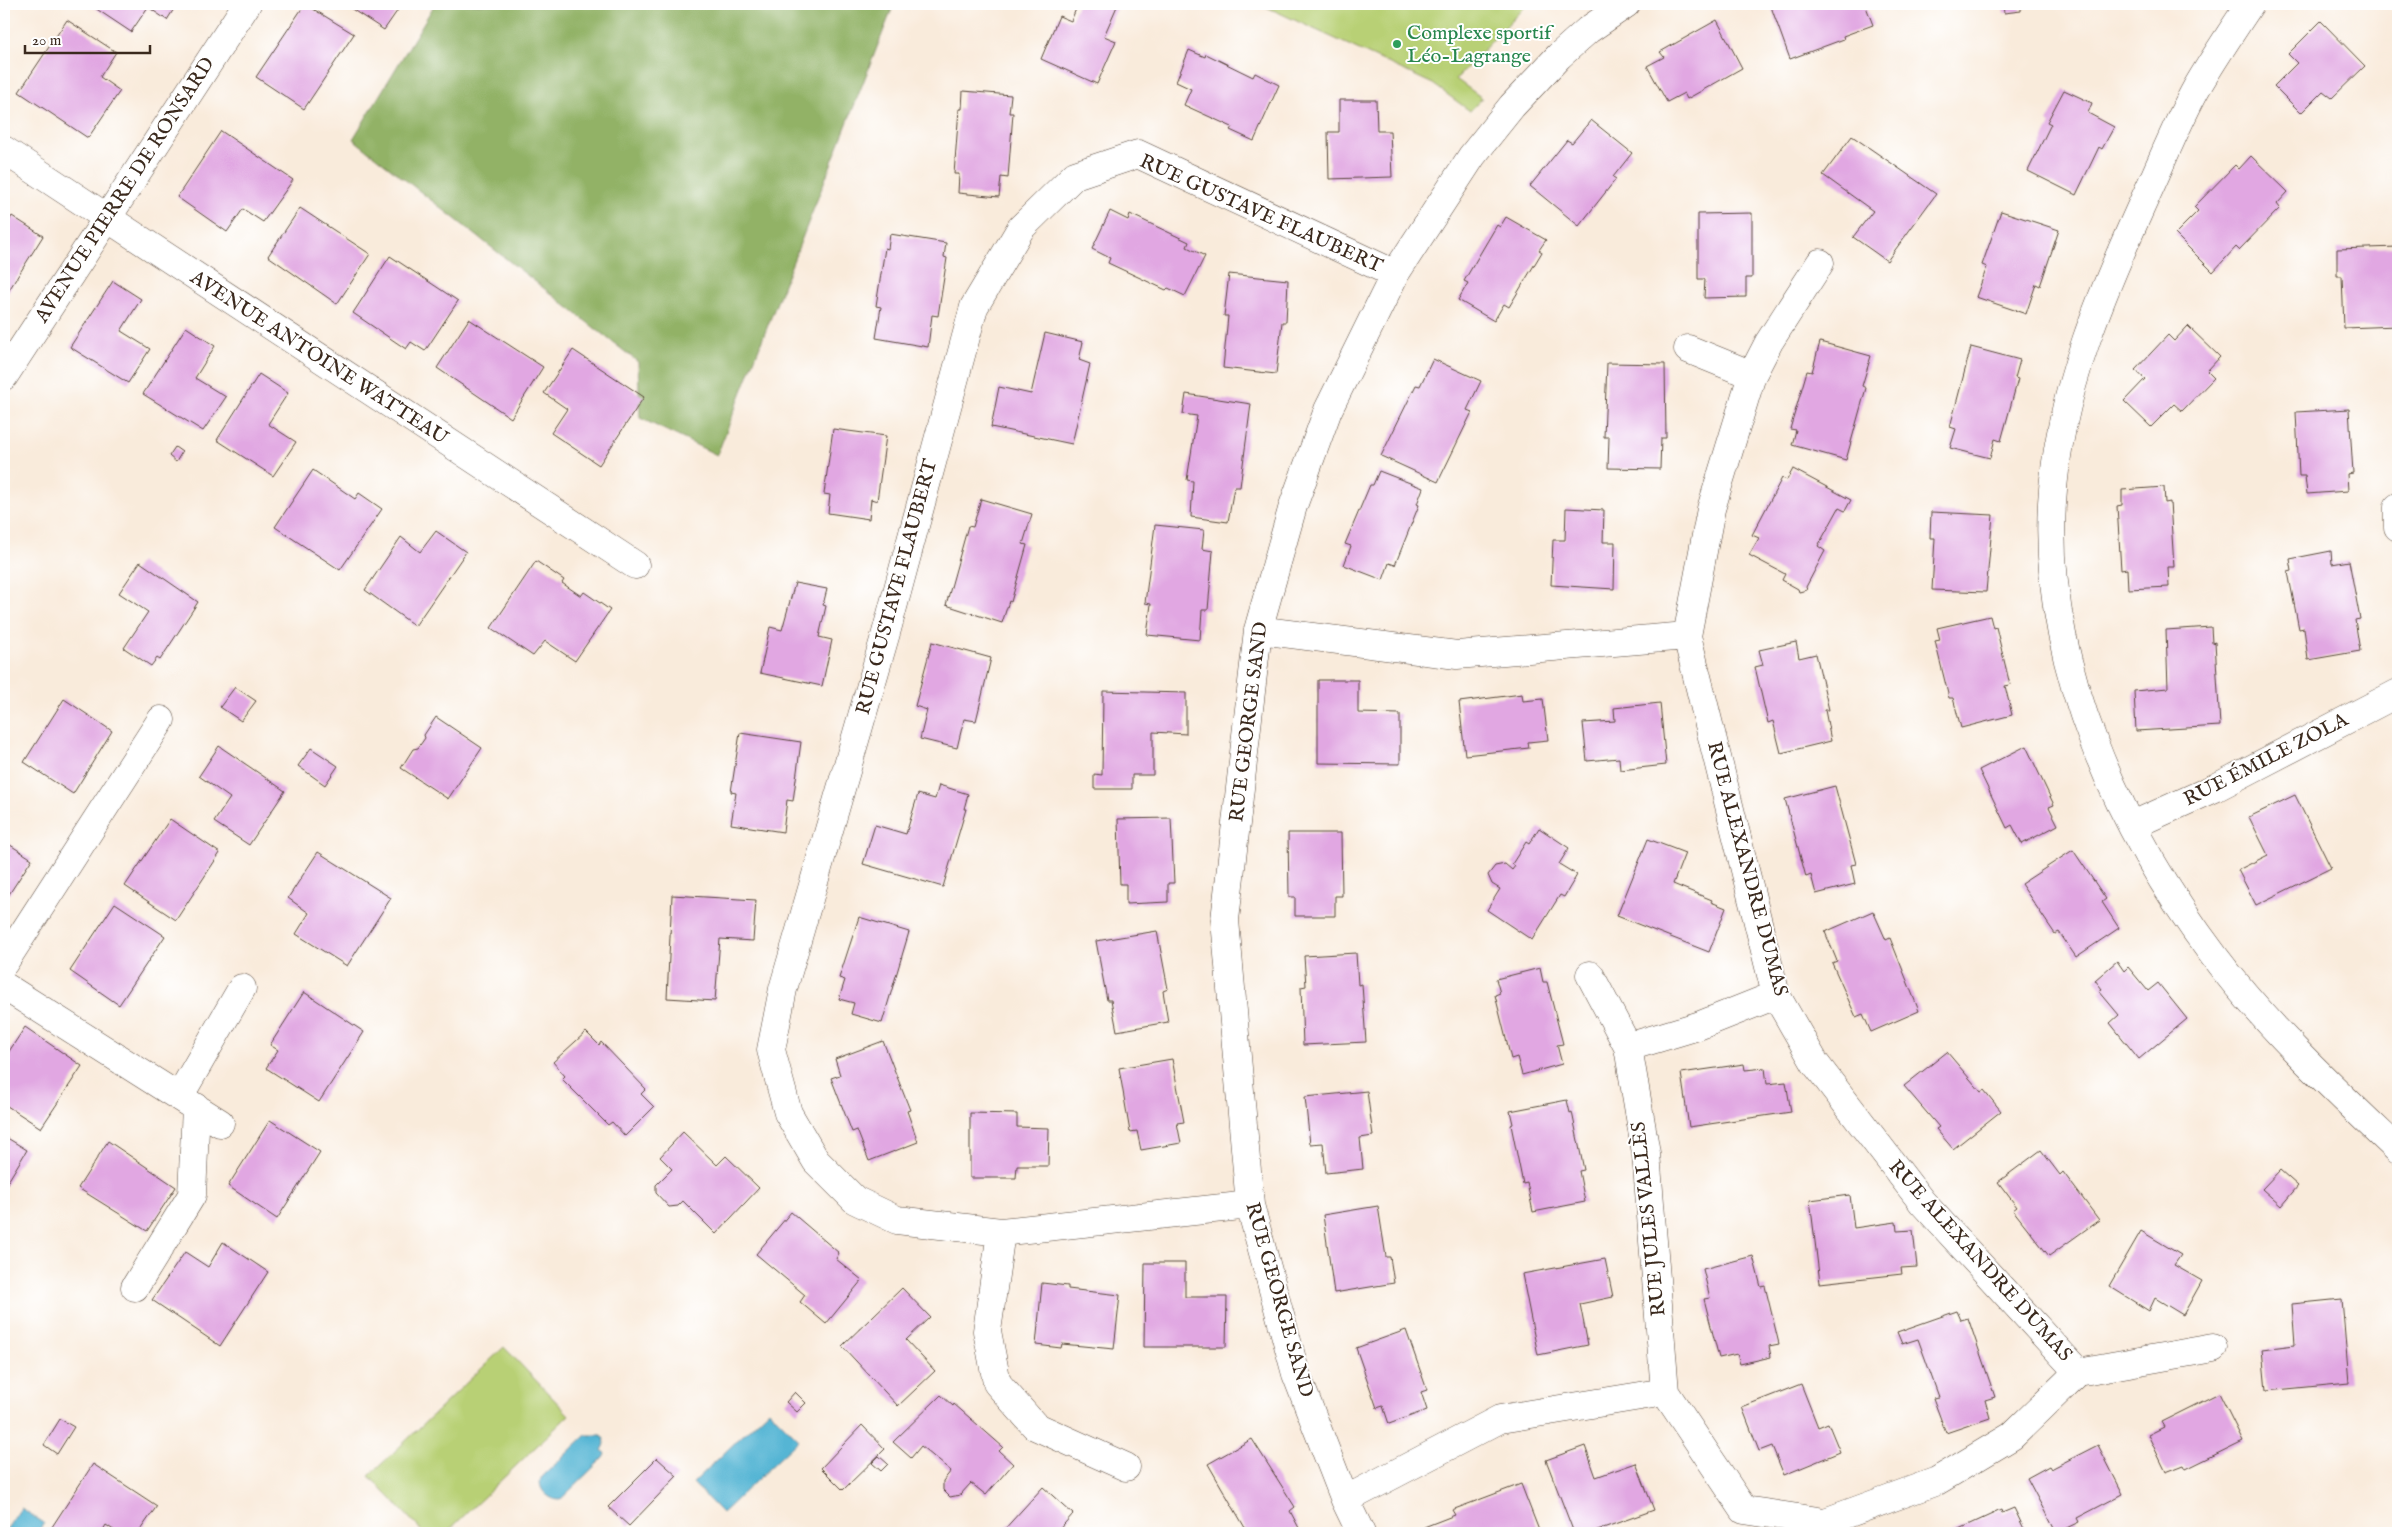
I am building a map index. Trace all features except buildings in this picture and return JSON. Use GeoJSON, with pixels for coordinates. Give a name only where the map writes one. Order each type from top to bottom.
{"type":"FeatureCollection","features":[{"type":"Feature","properties":{"kind":"street","name":"AVENUE PIERRE DE RONSARD"},"geometry":{"type":"LineString","coordinates":[[4,376],[247,4]]}},
{"type":"Feature","properties":{"kind":"street","name":"RUE GEORGE SAND"},"geometry":{"type":"LineString","coordinates":[[1361,1533],[1345,1500],[1296,1374],[1250,1205],[1225,920],[1258,630],[1293,506],[1328,410],[1394,274],[1472,156],[1512,106],[1559,56],[1588,30],[1626,4]]}},
{"type":"Feature","properties":{"kind":"street"},"geometry":{"type":"LineString","coordinates":[[2250,4],[2194,94],[2132,225],[2101,298],[2079,362],[2055,470],[2051,535],[2060,634],[2075,691],[2106,769],[2133,826],[2167,890],[2215,957],[2258,1009],[2398,1150]]}},
{"type":"Feature","properties":{"kind":"street","name":"AVENUE ANTOINE WATTEAU"},"geometry":{"type":"LineString","coordinates":[[4,150],[106,219],[635,564]]}},
{"type":"Feature","properties":{"kind":"street","name":"RUE GUSTAVE FLAUBERT"},"geometry":{"type":"LineString","coordinates":[[1250,1205],[1001,1232],[897,1220],[855,1200],[816,1161],[788,1114],[771,1050],[783,989],[886,632],[974,307],[1021,228],[1074,174],[1138,154],[1394,274]]}},
{"type":"Feature","properties":{"kind":"street","name":"RUE ALEXANDRE DUMAS"},"geometry":{"type":"LineString","coordinates":[[1820,263],[1769,342],[1752,375],[1711,509],[1688,636],[1776,996],[1815,1064],[1922,1202],[2078,1372],[2213,1348]]}},
{"type":"Feature","properties":{"kind":"street"},"geometry":{"type":"LineString","coordinates":[[1688,349],[1752,375]]}},
{"type":"Feature","properties":{"kind":"street"},"geometry":{"type":"LineString","coordinates":[[2398,507],[2398,527]]}},
{"type":"Feature","properties":{"kind":"street"},"geometry":{"type":"LineString","coordinates":[[1258,630],[1457,655],[1688,636]]}},
{"type":"Feature","properties":{"kind":"street","name":"RUE ÉMILE ZOLA"},"geometry":{"type":"LineString","coordinates":[[2133,826],[2217,787],[2398,693]]}},
{"type":"Feature","properties":{"kind":"street"},"geometry":{"type":"LineString","coordinates":[[4,963],[161,720]]}},
{"type":"Feature","properties":{"kind":"street","name":"RUE JULES VALLÈS"},"geometry":{"type":"LineString","coordinates":[[1590,975],[1628,1047],[1646,1153],[1666,1392],[1744,1510],[1825,1522],[1937,1481],[2012,1436],[2078,1372]]}},
{"type":"Feature","properties":{"kind":"street"},"geometry":{"type":"LineString","coordinates":[[4,986],[220,1123]]}},
{"type":"Feature","properties":{"kind":"street"},"geometry":{"type":"LineString","coordinates":[[135,1287],[192,1195],[187,1102],[242,988]]}},
{"type":"Feature","properties":{"kind":"street"},"geometry":{"type":"LineString","coordinates":[[1628,1047],[1698,1026],[1776,996]]}},
{"type":"Feature","properties":{"kind":"street"},"geometry":{"type":"LineString","coordinates":[[1001,1232],[987,1331],[997,1383],[1035,1426],[1126,1467]]}},
{"type":"Feature","properties":{"kind":"street"},"geometry":{"type":"LineString","coordinates":[[1345,1500],[1500,1419],[1666,1392]]}},
{"type":"Feature","properties":{"kind":"green space"},"geometry":{"type":"Polygon","coordinates":[[[435,4],[894,4],[717,455],[640,418],[638,362],[353,139],[435,4]]]}},
{"type":"Feature","properties":{"kind":"green space","name":"Complexe sportif Léo-Lagrange"},"geometry":{"type":"Polygon","coordinates":[[[1260,4],[1527,4],[1456,79],[1482,98],[1470,111],[1433,84],[1260,4]]]}},
{"type":"Feature","properties":{"kind":"green space"},"geometry":{"type":"Polygon","coordinates":[[[504,1347],[569,1415],[446,1533],[424,1533],[369,1476],[504,1347]]]}},
{"type":"Feature","properties":{"kind":"water"},"geometry":{"type":"Polygon","coordinates":[[[769,1410],[799,1440],[722,1513],[693,1483],[769,1410]]]}},
{"type":"Feature","properties":{"kind":"water"},"geometry":{"type":"Polygon","coordinates":[[[586,1435],[601,1435],[603,1437],[605,1442],[602,1450],[605,1454],[603,1458],[560,1500],[548,1496],[542,1490],[541,1478],[586,1435]]]}},
{"type":"Feature","properties":{"kind":"water"},"geometry":{"type":"Polygon","coordinates":[[[21,1508],[44,1523],[37,1533],[4,1533],[21,1508]]]}},
{"type":"Feature","properties":{"kind":"place","name":"Complexe sportif Léo-Lagrange"},"geometry":{"type":"Point","coordinates":[1397,44]}}]}
